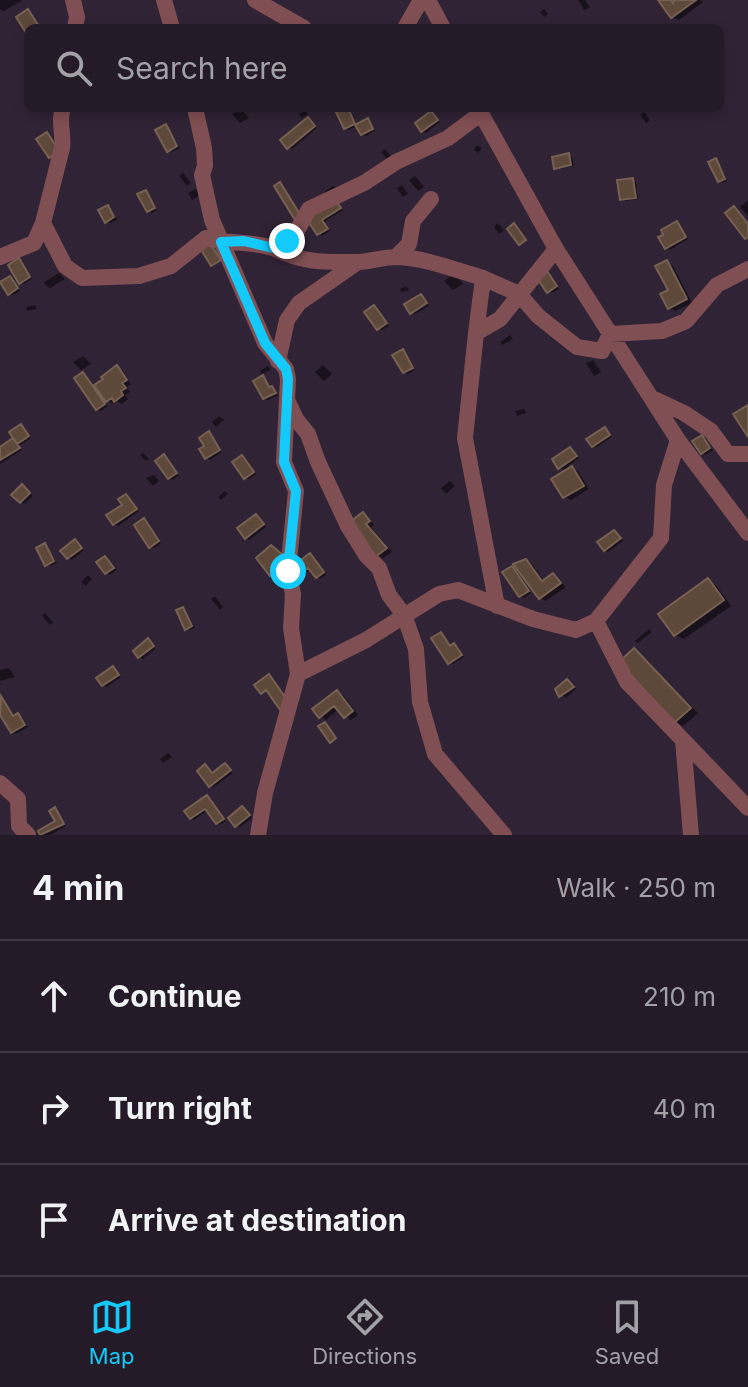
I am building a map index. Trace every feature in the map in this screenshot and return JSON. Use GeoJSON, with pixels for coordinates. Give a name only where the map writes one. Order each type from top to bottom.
{"type":"FeatureCollection","features":[{"type":"Feature","properties":{"kind":"street"},"geometry":{"type":"LineString","coordinates":[[73,0],[76,24]]}},
{"type":"Feature","properties":{"kind":"street"},"geometry":{"type":"LineString","coordinates":[[164,0],[171,24]]}},
{"type":"Feature","properties":{"kind":"street"},"geometry":{"type":"LineString","coordinates":[[255,0],[297,24]]}},
{"type":"Feature","properties":{"kind":"street"},"geometry":{"type":"LineString","coordinates":[[407,24],[421,0]]}},
{"type":"Feature","properties":{"kind":"street"},"geometry":{"type":"LineString","coordinates":[[428,0],[441,24]]}},
{"type":"Feature","properties":{"kind":"street"},"geometry":{"type":"LineString","coordinates":[[0,257],[34,243],[43,223],[62,148],[62,112]]}},
{"type":"Feature","properties":{"kind":"street"},"geometry":{"type":"LineString","coordinates":[[196,112],[204,148],[202,175],[212,220],[265,343],[286,369],[284,462],[296,491],[288,571],[293,594],[291,628],[298,674],[265,793],[258,835]]}},
{"type":"Feature","properties":{"kind":"street"},"geometry":{"type":"LineString","coordinates":[[273,248],[294,236],[309,209],[448,138],[478,112]]}},
{"type":"Feature","properties":{"kind":"street"},"geometry":{"type":"LineString","coordinates":[[480,112],[556,249],[610,334],[677,438],[748,533]]}},
{"type":"Feature","properties":{"kind":"street"},"geometry":{"type":"LineString","coordinates":[[396,257],[409,244],[413,221],[431,199]]}},
{"type":"Feature","properties":{"kind":"street"},"geometry":{"type":"LineString","coordinates":[[43,223],[65,266],[82,278],[139,276],[171,266],[206,238],[221,242],[244,241],[312,263],[335,260],[360,262],[396,257],[425,261],[483,278],[519,294],[538,316],[577,347],[602,351],[610,334]]}},
{"type":"Feature","properties":{"kind":"street"},"geometry":{"type":"LineString","coordinates":[[476,333],[500,319],[556,249]]}},
{"type":"Feature","properties":{"kind":"street"},"geometry":{"type":"LineString","coordinates":[[278,361],[287,320],[299,303],[360,262]]}},
{"type":"Feature","properties":{"kind":"street"},"geometry":{"type":"LineString","coordinates":[[610,334],[662,331],[686,321],[717,285],[748,269]]}},
{"type":"Feature","properties":{"kind":"street"},"geometry":{"type":"LineString","coordinates":[[483,278],[465,438],[497,606]]}},
{"type":"Feature","properties":{"kind":"street"},"geometry":{"type":"LineString","coordinates":[[651,398],[684,413],[711,431],[728,454],[748,454]]}},
{"type":"Feature","properties":{"kind":"street"},"geometry":{"type":"LineString","coordinates":[[286,399],[308,434],[348,526],[366,555],[379,568],[389,595],[404,615],[416,649],[420,702],[435,754],[504,835]]}},
{"type":"Feature","properties":{"kind":"street"},"geometry":{"type":"LineString","coordinates":[[298,674],[366,640],[439,594],[458,590],[497,606],[576,630],[596,621],[661,538],[664,485],[684,413]]}},
{"type":"Feature","properties":{"kind":"street"},"geometry":{"type":"LineString","coordinates":[[596,621],[627,682],[748,808]]}},
{"type":"Feature","properties":{"kind":"street"},"geometry":{"type":"LineString","coordinates":[[683,740],[691,835]]}},
{"type":"Feature","properties":{"kind":"street"},"geometry":{"type":"LineString","coordinates":[[0,783],[18,799],[19,826],[28,835]]}},
{"type":"Feature","properties":{"kind":"building"},"geometry":{"type":"Polygon","coordinates":[[[658,0],[671,0],[673,3],[674,0],[696,0],[671,18],[658,0]]]}},
{"type":"Feature","properties":{"kind":"building"},"geometry":{"type":"Polygon","coordinates":[[[28,9],[37,24],[24,24],[24,30],[16,17],[28,9]]]}},
{"type":"Feature","properties":{"kind":"building"},"geometry":{"type":"Polygon","coordinates":[[[336,112],[350,112],[355,124],[344,129],[336,112]]]}},
{"type":"Feature","properties":{"kind":"building"},"geometry":{"type":"Polygon","coordinates":[[[430,112],[438,120],[421,132],[415,123],[430,112]]]}},
{"type":"Feature","properties":{"kind":"building"},"geometry":{"type":"Polygon","coordinates":[[[308,117],[315,126],[287,149],[280,140],[308,117]]]}},
{"type":"Feature","properties":{"kind":"building"},"geometry":{"type":"Polygon","coordinates":[[[368,118],[373,129],[361,135],[355,125],[368,118]]]}},
{"type":"Feature","properties":{"kind":"building"},"geometry":{"type":"Polygon","coordinates":[[[166,124],[177,146],[167,152],[155,130],[166,124]]]}},
{"type":"Feature","properties":{"kind":"building"},"geometry":{"type":"Polygon","coordinates":[[[47,132],[59,151],[49,158],[36,139],[47,132]]]}},
{"type":"Feature","properties":{"kind":"building"},"geometry":{"type":"Polygon","coordinates":[[[569,153],[571,165],[554,169],[552,157],[569,153]]]}},
{"type":"Feature","properties":{"kind":"building"},"geometry":{"type":"Polygon","coordinates":[[[716,158],[725,179],[718,182],[708,162],[716,158]]]}},
{"type":"Feature","properties":{"kind":"building"},"geometry":{"type":"Polygon","coordinates":[[[633,178],[636,198],[620,200],[617,180],[633,178]]]}},
{"type":"Feature","properties":{"kind":"building"},"geometry":{"type":"Polygon","coordinates":[[[280,182],[301,216],[295,220],[274,186],[280,182]]]}},
{"type":"Feature","properties":{"kind":"building"},"geometry":{"type":"Polygon","coordinates":[[[146,190],[155,208],[147,212],[137,194],[146,190]]]}},
{"type":"Feature","properties":{"kind":"building"},"geometry":{"type":"Polygon","coordinates":[[[335,199],[341,208],[322,220],[328,229],[317,235],[306,218],[335,199]]]}},
{"type":"Feature","properties":{"kind":"building"},"geometry":{"type":"Polygon","coordinates":[[[108,205],[114,217],[105,223],[98,210],[108,205]]]}},
{"type":"Feature","properties":{"kind":"building"},"geometry":{"type":"Polygon","coordinates":[[[734,206],[748,224],[748,237],[745,239],[725,213],[734,206]]]}},
{"type":"Feature","properties":{"kind":"building"},"geometry":{"type":"Polygon","coordinates":[[[677,221],[686,237],[665,249],[658,237],[663,235],[661,230],[677,221]]]}},
{"type":"Feature","properties":{"kind":"building"},"geometry":{"type":"Polygon","coordinates":[[[514,223],[526,240],[519,245],[507,229],[514,223]]]}},
{"type":"Feature","properties":{"kind":"building"},"geometry":{"type":"Polygon","coordinates":[[[209,242],[221,260],[211,266],[200,248],[209,242]]]}},
{"type":"Feature","properties":{"kind":"building"},"geometry":{"type":"Polygon","coordinates":[[[19,258],[30,277],[19,284],[8,265],[19,258]]]}},
{"type":"Feature","properties":{"kind":"building"},"geometry":{"type":"Polygon","coordinates":[[[667,260],[687,299],[668,309],[660,294],[668,290],[655,266],[667,260]]]}},
{"type":"Feature","properties":{"kind":"building"},"geometry":{"type":"Polygon","coordinates":[[[547,271],[557,286],[547,293],[537,278],[547,271]]]}},
{"type":"Feature","properties":{"kind":"building"},"geometry":{"type":"Polygon","coordinates":[[[10,276],[18,288],[8,295],[0,282],[10,276]]]}},
{"type":"Feature","properties":{"kind":"building"},"geometry":{"type":"Polygon","coordinates":[[[421,294],[427,303],[410,314],[404,304],[421,294]]]}},
{"type":"Feature","properties":{"kind":"building"},"geometry":{"type":"Polygon","coordinates":[[[374,305],[387,323],[377,330],[364,312],[374,305]]]}},
{"type":"Feature","properties":{"kind":"building"},"geometry":{"type":"Polygon","coordinates":[[[403,349],[413,368],[403,373],[392,355],[403,349]]]}},
{"type":"Feature","properties":{"kind":"building"},"geometry":{"type":"Polygon","coordinates":[[[117,365],[127,380],[122,383],[126,388],[114,402],[112,398],[106,402],[94,385],[117,365]]]}},
{"type":"Feature","properties":{"kind":"building"},"geometry":{"type":"Polygon","coordinates":[[[83,372],[105,404],[96,410],[74,378],[83,372]]]}},
{"type":"Feature","properties":{"kind":"building"},"geometry":{"type":"Polygon","coordinates":[[[263,375],[276,393],[263,399],[253,381],[263,375]]]}},
{"type":"Feature","properties":{"kind":"building"},"geometry":{"type":"Polygon","coordinates":[[[748,405],[748,437],[733,414],[748,405]]]}},
{"type":"Feature","properties":{"kind":"building"},"geometry":{"type":"Polygon","coordinates":[[[21,424],[29,436],[17,444],[9,432],[21,424]]]}},
{"type":"Feature","properties":{"kind":"building"},"geometry":{"type":"Polygon","coordinates":[[[605,427],[610,435],[592,447],[586,439],[605,427]]]}},
{"type":"Feature","properties":{"kind":"building"},"geometry":{"type":"Polygon","coordinates":[[[209,431],[220,450],[205,459],[199,449],[204,446],[199,438],[209,431]]]}},
{"type":"Feature","properties":{"kind":"building"},"geometry":{"type":"Polygon","coordinates":[[[702,435],[710,448],[701,454],[692,441],[702,435]]]}},
{"type":"Feature","properties":{"kind":"building"},"geometry":{"type":"Polygon","coordinates":[[[13,438],[20,448],[0,460],[0,447],[13,438]]]}},
{"type":"Feature","properties":{"kind":"building"},"geometry":{"type":"Polygon","coordinates":[[[570,447],[577,456],[558,469],[552,459],[570,447]]]}},
{"type":"Feature","properties":{"kind":"building"},"geometry":{"type":"Polygon","coordinates":[[[164,454],[177,473],[168,479],[155,461],[164,454]]]}},
{"type":"Feature","properties":{"kind":"building"},"geometry":{"type":"Polygon","coordinates":[[[242,455],[254,472],[244,479],[232,462],[242,455]]]}},
{"type":"Feature","properties":{"kind":"building"},"geometry":{"type":"Polygon","coordinates":[[[572,466],[584,486],[563,498],[551,479],[572,466]]]}},
{"type":"Feature","properties":{"kind":"building"},"geometry":{"type":"Polygon","coordinates":[[[22,484],[30,493],[20,503],[11,495],[22,484]]]}},
{"type":"Feature","properties":{"kind":"building"},"geometry":{"type":"Polygon","coordinates":[[[126,494],[137,509],[113,525],[106,515],[122,505],[118,499],[126,494]]]}},
{"type":"Feature","properties":{"kind":"building"},"geometry":{"type":"Polygon","coordinates":[[[363,512],[370,521],[366,524],[387,548],[375,557],[350,522],[363,512]]]}},
{"type":"Feature","properties":{"kind":"building"},"geometry":{"type":"Polygon","coordinates":[[[256,514],[264,524],[245,539],[237,528],[256,514]]]}},
{"type":"Feature","properties":{"kind":"building"},"geometry":{"type":"Polygon","coordinates":[[[144,518],[159,541],[149,548],[134,525],[144,518]]]}},
{"type":"Feature","properties":{"kind":"building"},"geometry":{"type":"Polygon","coordinates":[[[614,530],[621,538],[604,551],[597,542],[614,530]]]}},
{"type":"Feature","properties":{"kind":"building"},"geometry":{"type":"Polygon","coordinates":[[[75,539],[82,548],[67,559],[60,551],[75,539]]]}},
{"type":"Feature","properties":{"kind":"building"},"geometry":{"type":"Polygon","coordinates":[[[45,543],[54,561],[45,566],[36,548],[45,543]]]}},
{"type":"Feature","properties":{"kind":"building"},"geometry":{"type":"Polygon","coordinates":[[[271,545],[284,556],[281,559],[285,565],[270,576],[256,558],[271,545]]]}},
{"type":"Feature","properties":{"kind":"building"},"geometry":{"type":"Polygon","coordinates":[[[310,553],[324,572],[316,578],[308,568],[297,576],[291,568],[310,553]]]}},
{"type":"Feature","properties":{"kind":"building"},"geometry":{"type":"Polygon","coordinates":[[[105,556],[114,568],[105,574],[96,562],[105,556]]]}},
{"type":"Feature","properties":{"kind":"building"},"geometry":{"type":"Polygon","coordinates":[[[526,559],[542,581],[553,573],[561,583],[539,599],[513,564],[526,559]]]}},
{"type":"Feature","properties":{"kind":"building"},"geometry":{"type":"Polygon","coordinates":[[[512,566],[529,591],[519,597],[502,572],[512,566]]]}},
{"type":"Feature","properties":{"kind":"building"},"geometry":{"type":"Polygon","coordinates":[[[708,578],[724,600],[674,636],[658,614],[708,578]]]}},
{"type":"Feature","properties":{"kind":"building"},"geometry":{"type":"Polygon","coordinates":[[[183,607],[192,626],[185,630],[176,610],[183,607]]]}},
{"type":"Feature","properties":{"kind":"building"},"geometry":{"type":"Polygon","coordinates":[[[441,632],[450,646],[454,643],[462,655],[448,664],[431,638],[441,632]]]}},
{"type":"Feature","properties":{"kind":"building"},"geometry":{"type":"Polygon","coordinates":[[[148,638],[154,646],[138,658],[133,651],[148,638]]]}},
{"type":"Feature","properties":{"kind":"building"},"geometry":{"type":"Polygon","coordinates":[[[634,648],[691,708],[674,723],[619,662],[634,648]]]}},
{"type":"Feature","properties":{"kind":"building"},"geometry":{"type":"Polygon","coordinates":[[[113,666],[119,675],[102,686],[96,678],[113,666]]]}},
{"type":"Feature","properties":{"kind":"building"},"geometry":{"type":"Polygon","coordinates":[[[269,674],[290,704],[281,711],[266,690],[261,694],[254,685],[269,674]]]}},
{"type":"Feature","properties":{"kind":"building"},"geometry":{"type":"Polygon","coordinates":[[[567,679],[574,687],[559,697],[555,689],[567,679]]]}},
{"type":"Feature","properties":{"kind":"building"},"geometry":{"type":"Polygon","coordinates":[[[337,690],[353,711],[344,718],[334,706],[319,718],[312,709],[337,690]]]}},
{"type":"Feature","properties":{"kind":"building"},"geometry":{"type":"Polygon","coordinates":[[[1,696],[13,716],[18,713],[25,725],[11,733],[0,715],[1,696]]]}},
{"type":"Feature","properties":{"kind":"building"},"geometry":{"type":"Polygon","coordinates":[[[325,722],[336,738],[330,743],[318,726],[325,722]]]}},
{"type":"Feature","properties":{"kind":"building"},"geometry":{"type":"Polygon","coordinates":[[[225,763],[231,770],[209,787],[197,771],[205,764],[212,773],[225,763]]]}},
{"type":"Feature","properties":{"kind":"building"},"geometry":{"type":"Polygon","coordinates":[[[207,795],[224,819],[216,824],[205,809],[190,819],[184,811],[207,795]]]}},
{"type":"Feature","properties":{"kind":"building"},"geometry":{"type":"Polygon","coordinates":[[[242,806],[250,815],[235,827],[228,818],[242,806]]]}},
{"type":"Feature","properties":{"kind":"building"},"geometry":{"type":"Polygon","coordinates":[[[55,807],[64,824],[40,835],[38,831],[55,821],[49,811],[55,807]]]}},
{"type":"Feature","properties":{"kind":"route"},"geometry":{"type":"LineString","coordinates":[[287,241],[273,248],[244,241],[221,242],[265,343],[286,369],[284,462],[296,491],[288,571]]}}]}
